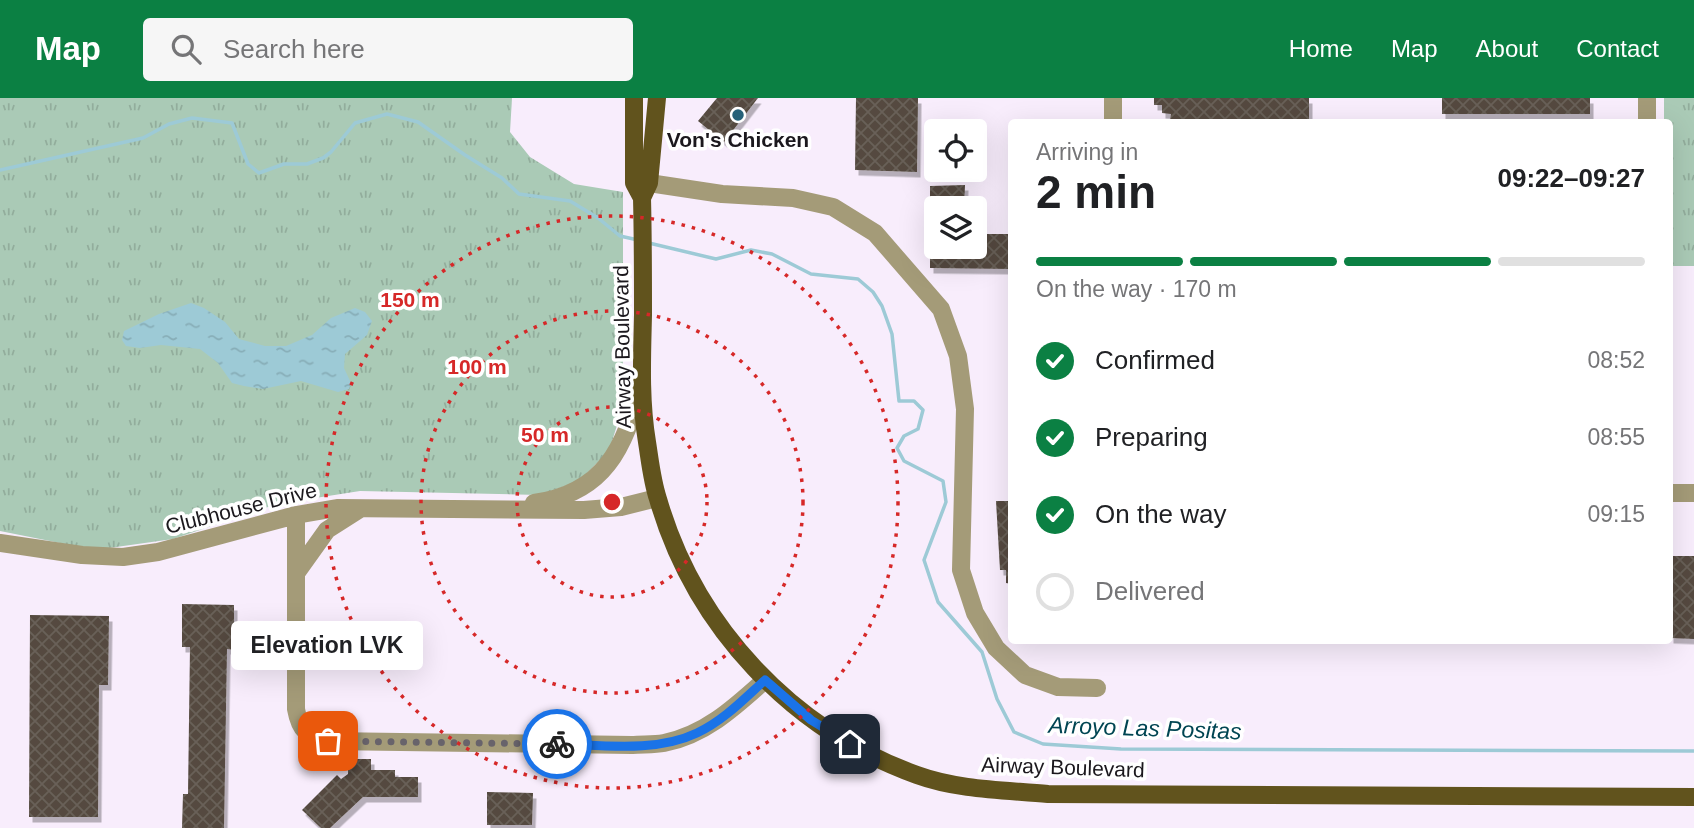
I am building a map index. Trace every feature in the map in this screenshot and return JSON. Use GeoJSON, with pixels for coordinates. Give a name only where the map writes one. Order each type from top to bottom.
{"type":"FeatureCollection","features":[{"type":"Feature","properties":{"kind":"main road","name":"Airway Boulevard"},"geometry":{"type":"LineString","coordinates":[[634,98],[634,183],[645,191]]}},
{"type":"Feature","properties":{"kind":"main road","name":"Airway Boulevard"},"geometry":{"type":"LineString","coordinates":[[657,98],[645,191],[642,382],[646,439],[657,498],[674,547],[694,588],[740,653],[765,680],[811,720],[862,751],[919,776],[984,789],[1048,794],[1694,797]]}},
{"type":"Feature","properties":{"kind":"street"},"geometry":{"type":"LineString","coordinates":[[1113,98],[1113,119]]}},
{"type":"Feature","properties":{"kind":"street"},"geometry":{"type":"LineString","coordinates":[[1647,98],[1647,119]]}},
{"type":"Feature","properties":{"kind":"street"},"geometry":{"type":"LineString","coordinates":[[645,191],[793,198],[833,207],[875,233],[942,309],[958,356],[965,409],[961,570],[975,613],[996,648],[1024,675],[1058,687],[1097,688]]}},
{"type":"Feature","properties":{"kind":"street","name":"Clubhouse Drive"},"geometry":{"type":"LineString","coordinates":[[494,509],[548,501],[578,490],[603,472],[630,427],[642,382]]}},
{"type":"Feature","properties":{"kind":"street"},"geometry":{"type":"LineString","coordinates":[[1673,493],[1694,493]]}},
{"type":"Feature","properties":{"kind":"street","name":"Clubhouse Drive"},"geometry":{"type":"LineString","coordinates":[[0,542],[69,554],[123,557],[158,552],[296,515],[337,508],[584,510],[621,507],[657,498]]}},
{"type":"Feature","properties":{"kind":"street"},"geometry":{"type":"LineString","coordinates":[[297,572],[327,530],[363,508]]}},
{"type":"Feature","properties":{"kind":"street"},"geometry":{"type":"LineString","coordinates":[[296,515],[298,722],[308,735],[328,741],[632,745],[664,743],[697,733],[727,713],[765,680]]}},
{"type":"Feature","properties":{"kind":"green space"},"geometry":{"type":"Polygon","coordinates":[[[0,98],[512,98],[510,132],[530,157],[574,184],[623,192],[623,406],[609,451],[579,481],[540,495],[360,491],[277,504],[173,539],[95,550],[0,531],[0,98]]]}},
{"type":"Feature","properties":{"kind":"green space"},"geometry":{"type":"Polygon","coordinates":[[[1664,98],[1694,98],[1694,266],[1673,266],[1673,119],[1664,119],[1664,98]]]}},
{"type":"Feature","properties":{"kind":"water"},"geometry":{"type":"Polygon","coordinates":[[[191,303],[225,322],[239,339],[265,346],[286,346],[312,335],[331,318],[355,308],[365,312],[372,321],[367,335],[345,354],[344,368],[351,383],[349,389],[338,392],[301,381],[263,389],[232,383],[218,363],[200,349],[161,345],[140,348],[126,346],[122,340],[124,331],[159,314],[191,303]]]}},
{"type":"Feature","properties":{"kind":"building"},"geometry":{"type":"Polygon","coordinates":[[[717,98],[758,98],[724,142],[698,121],[717,98]]]}},
{"type":"Feature","properties":{"kind":"building"},"geometry":{"type":"Polygon","coordinates":[[[856,98],[918,98],[917,172],[855,170],[856,98]]]}},
{"type":"Feature","properties":{"kind":"building"},"geometry":{"type":"Polygon","coordinates":[[[1154,98],[1309,98],[1309,119],[1170,119],[1171,114],[1162,113],[1162,105],[1154,105],[1154,98]]]}},
{"type":"Feature","properties":{"kind":"building"},"geometry":{"type":"Polygon","coordinates":[[[1442,98],[1590,98],[1590,114],[1442,114],[1442,98]]]}},
{"type":"Feature","properties":{"kind":"building"},"geometry":{"type":"Polygon","coordinates":[[[965,185],[965,196],[930,196],[930,186],[965,185]]]}},
{"type":"Feature","properties":{"kind":"building"},"geometry":{"type":"Polygon","coordinates":[[[987,234],[1008,234],[1008,269],[930,268],[930,259],[987,259],[987,234]]]}},
{"type":"Feature","properties":{"kind":"building"},"geometry":{"type":"Polygon","coordinates":[[[996,501],[1008,501],[1008,583],[1006,570],[1000,570],[996,501]]]}},
{"type":"Feature","properties":{"kind":"building"},"geometry":{"type":"Polygon","coordinates":[[[1673,556],[1694,556],[1694,639],[1673,638],[1673,556]]]}},
{"type":"Feature","properties":{"kind":"building"},"geometry":{"type":"Polygon","coordinates":[[[182,604],[234,605],[234,650],[227,649],[224,828],[182,828],[183,794],[188,794],[190,647],[182,647],[182,604]]]}},
{"type":"Feature","properties":{"kind":"building"},"geometry":{"type":"Polygon","coordinates":[[[30,615],[109,616],[108,685],[99,685],[98,817],[29,817],[30,615]]]}},
{"type":"Feature","properties":{"kind":"building"},"geometry":{"type":"Polygon","coordinates":[[[348,759],[371,759],[371,770],[395,770],[395,777],[418,777],[418,797],[363,797],[330,828],[321,828],[302,810],[337,775],[341,779],[348,774],[348,759]]]}},
{"type":"Feature","properties":{"kind":"building"},"geometry":{"type":"Polygon","coordinates":[[[487,792],[533,793],[532,825],[487,825],[487,792]]]}},
{"type":"Feature","properties":{"kind":"waterway","name":"Arroyo Las Positas"},"geometry":{"type":"LineString","coordinates":[[0,170],[143,138],[169,124],[192,118],[232,123],[248,164],[259,173],[284,164],[307,164],[323,158],[355,123],[387,114],[418,122],[502,178],[519,194],[570,201],[598,218],[620,236],[638,240]]}},
{"type":"Feature","properties":{"kind":"waterway","name":"Arroyo Las Positas"},"geometry":{"type":"LineString","coordinates":[[649,243],[716,259],[751,250],[772,254],[811,274],[858,279],[873,292],[882,306],[892,334],[899,401],[914,401],[923,410],[918,429],[904,436],[897,448],[904,461],[943,481],[946,502],[924,560],[938,602],[982,652],[997,699],[1014,732],[1043,744],[1121,749],[1694,751]]}},
{"type":"Feature","properties":{"kind":"way so far"},"geometry":{"type":"LineString","coordinates":[[328,741],[557,744]]}},
{"type":"Feature","properties":{"kind":"place","name":"Von's Chicken"},"geometry":{"type":"Point","coordinates":[738,115]}},
{"type":"Feature","properties":{"kind":"place","name":"Elevation LVK"},"geometry":{"type":"Point","coordinates":[328,741]}},
{"type":"Feature","properties":{"kind":"route"},"geometry":{"type":"LineString","coordinates":[[557,744],[664,743],[697,733],[727,713],[765,680],[811,720],[850,744]]}}]}
